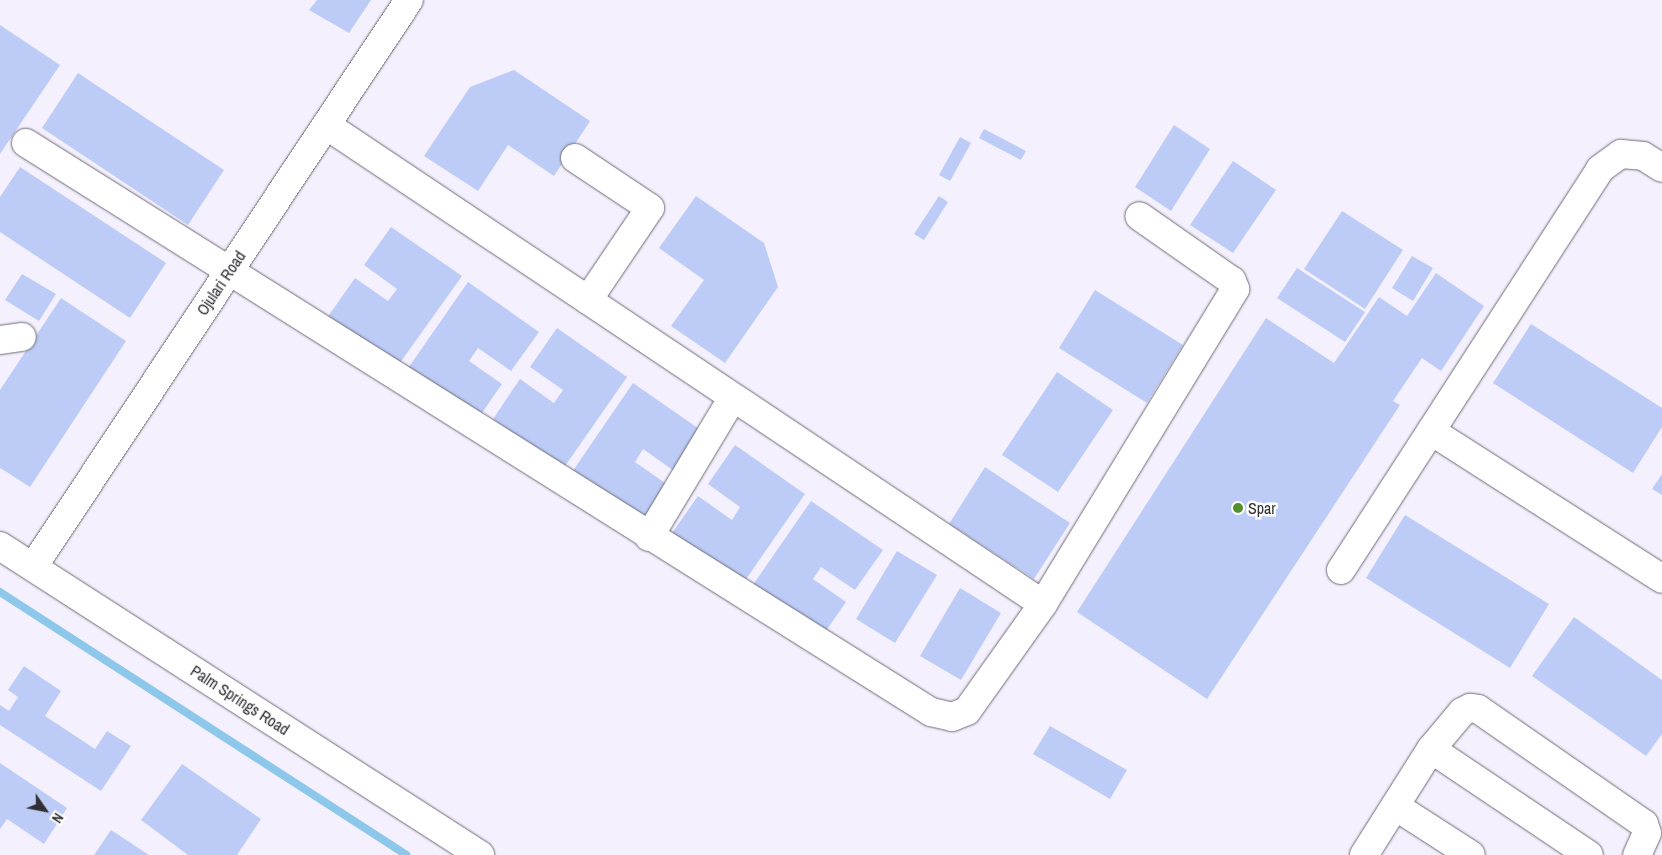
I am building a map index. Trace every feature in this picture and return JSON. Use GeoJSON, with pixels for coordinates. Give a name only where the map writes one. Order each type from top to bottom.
{"type":"FeatureCollection","features":[{"type":"Feature","properties":{"kind":"street","name":"Ojulari Road"},"geometry":{"type":"LineString","coordinates":[[33,567],[409,0]]}},
{"type":"Feature","properties":{"kind":"street"},"geometry":{"type":"LineString","coordinates":[[326,125],[588,300],[732,399],[1043,604]]}},
{"type":"Feature","properties":{"kind":"street"},"geometry":{"type":"LineString","coordinates":[[26,143],[230,270],[649,538],[931,712],[952,717],[967,711],[1043,604],[1235,289],[1232,282],[1138,216]]}},
{"type":"Feature","properties":{"kind":"street"},"geometry":{"type":"LineString","coordinates":[[1341,570],[1600,169],[1621,154],[1643,156],[1662,168]]}},
{"type":"Feature","properties":{"kind":"street"},"geometry":{"type":"LineString","coordinates":[[575,158],[650,208],[588,300]]}},
{"type":"Feature","properties":{"kind":"street"},"geometry":{"type":"LineString","coordinates":[[649,538],[732,399]]}},
{"type":"Feature","properties":{"kind":"street"},"geometry":{"type":"LineString","coordinates":[[1431,430],[1662,579]]}},
{"type":"Feature","properties":{"kind":"street","name":"Palm Springs Road"},"geometry":{"type":"LineString","coordinates":[[0,546],[480,855]]}},
{"type":"Feature","properties":{"kind":"street"},"geometry":{"type":"LineString","coordinates":[[1364,855],[1431,749],[1462,712],[1478,709],[1644,824],[1647,833],[1636,855]]}},
{"type":"Feature","properties":{"kind":"street"},"geometry":{"type":"LineString","coordinates":[[1431,749],[1589,855]]}},
{"type":"Feature","properties":{"kind":"street"},"geometry":{"type":"LineString","coordinates":[[1395,806],[1471,855]]}},
{"type":"Feature","properties":{"kind":"building"},"geometry":{"type":"Polygon","coordinates":[[[317,0],[371,0],[349,33],[309,10],[317,0]]]}},
{"type":"Feature","properties":{"kind":"building"},"geometry":{"type":"Polygon","coordinates":[[[0,25],[60,65],[0,154],[0,25]]]}},
{"type":"Feature","properties":{"kind":"building"},"geometry":{"type":"Polygon","coordinates":[[[514,70],[590,121],[554,176],[508,145],[478,191],[424,156],[470,87],[514,70]]]}},
{"type":"Feature","properties":{"kind":"building"},"geometry":{"type":"Polygon","coordinates":[[[78,73],[224,170],[188,225],[42,128],[78,73]]]}},
{"type":"Feature","properties":{"kind":"building"},"geometry":{"type":"Polygon","coordinates":[[[1174,125],[1210,149],[1171,211],[1135,187],[1174,125]]]}},
{"type":"Feature","properties":{"kind":"building"},"geometry":{"type":"Polygon","coordinates":[[[984,129],[1026,151],[1021,160],[979,138],[984,129]]]}},
{"type":"Feature","properties":{"kind":"building"},"geometry":{"type":"Polygon","coordinates":[[[960,137],[971,143],[950,181],[939,175],[960,137]]]}},
{"type":"Feature","properties":{"kind":"building"},"geometry":{"type":"Polygon","coordinates":[[[1233,161],[1276,190],[1233,253],[1190,225],[1233,161]]]}},
{"type":"Feature","properties":{"kind":"building"},"geometry":{"type":"Polygon","coordinates":[[[20,167],[166,263],[130,318],[0,232],[0,197],[20,167]]]}},
{"type":"Feature","properties":{"kind":"building"},"geometry":{"type":"Polygon","coordinates":[[[696,196],[764,243],[778,287],[725,363],[671,326],[704,280],[659,248],[696,196]]]}},
{"type":"Feature","properties":{"kind":"building"},"geometry":{"type":"Polygon","coordinates":[[[939,196],[948,202],[924,240],[914,234],[939,196]]]}},
{"type":"Feature","properties":{"kind":"building"},"geometry":{"type":"Polygon","coordinates":[[[1342,211],[1403,250],[1365,309],[1304,269],[1342,211]]]}},
{"type":"Feature","properties":{"kind":"building"},"geometry":{"type":"Polygon","coordinates":[[[391,227],[462,276],[397,367],[327,318],[355,278],[388,301],[397,289],[364,265],[391,227]]]}},
{"type":"Feature","properties":{"kind":"building"},"geometry":{"type":"Polygon","coordinates":[[[1412,256],[1433,268],[1413,301],[1392,288],[1412,256]]]}},
{"type":"Feature","properties":{"kind":"building"},"geometry":{"type":"Polygon","coordinates":[[[1297,268],[1365,312],[1345,342],[1277,298],[1297,268]]]}},
{"type":"Feature","properties":{"kind":"building","name":"Spar"},"geometry":{"type":"Polygon","coordinates":[[[1436,273],[1484,306],[1441,371],[1422,358],[1393,401],[1400,405],[1207,699],[1077,612],[1266,318],[1334,363],[1379,297],[1407,316],[1436,273]]]}},
{"type":"Feature","properties":{"kind":"building"},"geometry":{"type":"Polygon","coordinates":[[[22,274],[56,294],[39,321],[5,300],[22,274]]]}},
{"type":"Feature","properties":{"kind":"building"},"geometry":{"type":"Polygon","coordinates":[[[468,282],[539,332],[511,371],[478,348],[469,361],[502,384],[475,423],[404,374],[468,282]]]}},
{"type":"Feature","properties":{"kind":"building"},"geometry":{"type":"Polygon","coordinates":[[[1095,290],[1183,345],[1147,403],[1059,348],[1095,290]]]}},
{"type":"Feature","properties":{"kind":"building"},"geometry":{"type":"Polygon","coordinates":[[[61,298],[126,341],[30,487],[0,468],[0,390],[61,298]]]}},
{"type":"Feature","properties":{"kind":"building"},"geometry":{"type":"Polygon","coordinates":[[[1531,324],[1662,408],[1662,427],[1633,473],[1493,383],[1531,324]]]}},
{"type":"Feature","properties":{"kind":"building"},"geometry":{"type":"Polygon","coordinates":[[[557,328],[627,377],[563,469],[493,419],[520,379],[554,403],[563,390],[530,367],[557,328]]]}},
{"type":"Feature","properties":{"kind":"building"},"geometry":{"type":"Polygon","coordinates":[[[1057,372],[1113,410],[1058,492],[1002,455],[1057,372]]]}},
{"type":"Feature","properties":{"kind":"building"},"geometry":{"type":"Polygon","coordinates":[[[633,383],[705,433],[677,473],[643,449],[635,462],[668,485],[641,524],[570,475],[633,383]]]}},
{"type":"Feature","properties":{"kind":"building"},"geometry":{"type":"Polygon","coordinates":[[[735,445],[805,494],[742,585],[670,536],[698,496],[732,520],[740,507],[708,484],[735,445]]]}},
{"type":"Feature","properties":{"kind":"building"},"geometry":{"type":"Polygon","coordinates":[[[985,467],[1070,523],[1034,579],[949,524],[985,467]]]}},
{"type":"Feature","properties":{"kind":"building"},"geometry":{"type":"Polygon","coordinates":[[[1662,474],[1662,495],[1652,489],[1662,474]]]}},
{"type":"Feature","properties":{"kind":"building"},"geometry":{"type":"Polygon","coordinates":[[[811,501],[883,550],[855,590],[821,567],[813,579],[846,602],[819,641],[748,592],[811,501]]]}},
{"type":"Feature","properties":{"kind":"building"},"geometry":{"type":"Polygon","coordinates":[[[1405,515],[1549,604],[1510,668],[1366,578],[1405,515]]]}},
{"type":"Feature","properties":{"kind":"building"},"geometry":{"type":"Polygon","coordinates":[[[897,551],[937,575],[895,643],[856,619],[897,551]]]}},
{"type":"Feature","properties":{"kind":"building"},"geometry":{"type":"Polygon","coordinates":[[[960,588],[1001,613],[961,680],[920,656],[960,588]]]}},
{"type":"Feature","properties":{"kind":"building"},"geometry":{"type":"Polygon","coordinates":[[[1574,617],[1662,680],[1662,734],[1646,756],[1532,676],[1574,617]]]}},
{"type":"Feature","properties":{"kind":"building"},"geometry":{"type":"Polygon","coordinates":[[[24,666],[61,691],[45,716],[95,749],[107,731],[131,746],[101,791],[0,725],[0,705],[9,711],[18,697],[8,690],[24,666]]]}},
{"type":"Feature","properties":{"kind":"building"},"geometry":{"type":"Polygon","coordinates":[[[1050,726],[1127,770],[1110,799],[1033,754],[1050,726]]]}},
{"type":"Feature","properties":{"kind":"building"},"geometry":{"type":"Polygon","coordinates":[[[0,763],[67,808],[44,844],[7,819],[0,829],[0,763]]]}},
{"type":"Feature","properties":{"kind":"building"},"geometry":{"type":"Polygon","coordinates":[[[182,764],[261,819],[237,855],[188,855],[141,820],[182,764]]]}},
{"type":"Feature","properties":{"kind":"building"},"geometry":{"type":"Polygon","coordinates":[[[111,830],[149,855],[94,855],[111,830]]]}},
{"type":"Feature","properties":{"kind":"waterway"},"geometry":{"type":"LineString","coordinates":[[0,592],[406,855]]}},
{"type":"Feature","properties":{"kind":"place","name":"Spar"},"geometry":{"type":"Point","coordinates":[1238,508]}}]}
